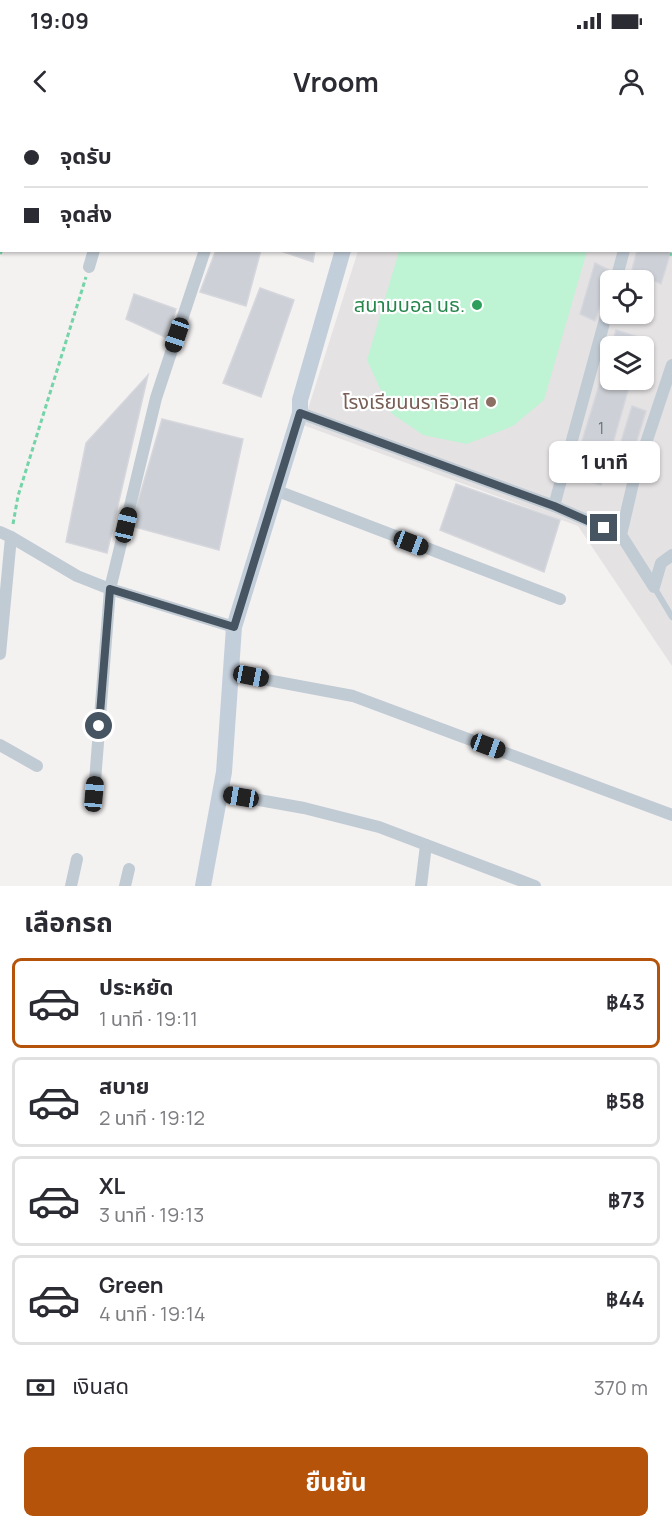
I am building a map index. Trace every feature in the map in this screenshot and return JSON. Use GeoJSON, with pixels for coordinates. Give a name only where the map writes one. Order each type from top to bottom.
{"type":"FeatureCollection","features":[{"type":"Feature","properties":{"kind":"main road"},"geometry":{"type":"LineString","coordinates":[[203,886],[224,772],[234,627],[300,413],[300,400],[342,252]]}},
{"type":"Feature","properties":{"kind":"street"},"geometry":{"type":"LineString","coordinates":[[89,267],[93,252]]}},
{"type":"Feature","properties":{"kind":"street"},"geometry":{"type":"LineString","coordinates":[[94,794],[110,589],[156,398],[205,252]]}},
{"type":"Feature","properties":{"kind":"street"},"geometry":{"type":"LineString","coordinates":[[619,270],[623,252]]}},
{"type":"Feature","properties":{"kind":"street"},"geometry":{"type":"LineString","coordinates":[[554,506],[604,324]]}},
{"type":"Feature","properties":{"kind":"street"},"geometry":{"type":"LineString","coordinates":[[621,535],[634,478],[672,364]]}},
{"type":"Feature","properties":{"kind":"street"},"geometry":{"type":"LineString","coordinates":[[300,413],[554,506],[621,535],[654,587]]}},
{"type":"Feature","properties":{"kind":"street"},"geometry":{"type":"LineString","coordinates":[[275,490],[560,599]]}},
{"type":"Feature","properties":{"kind":"street"},"geometry":{"type":"LineString","coordinates":[[0,654],[6,534],[77,576],[110,589],[234,627]]}},
{"type":"Feature","properties":{"kind":"street"},"geometry":{"type":"LineString","coordinates":[[654,587],[661,563],[672,555]]}},
{"type":"Feature","properties":{"kind":"street"},"geometry":{"type":"LineString","coordinates":[[230,673],[353,696],[672,815]]}},
{"type":"Feature","properties":{"kind":"street"},"geometry":{"type":"LineString","coordinates":[[0,745],[37,766]]}},
{"type":"Feature","properties":{"kind":"street"},"geometry":{"type":"LineString","coordinates":[[220,793],[304,808],[379,827],[535,886]]}},
{"type":"Feature","properties":{"kind":"street"},"geometry":{"type":"LineString","coordinates":[[421,886],[426,844]]}},
{"type":"Feature","properties":{"kind":"street"},"geometry":{"type":"LineString","coordinates":[[71,886],[77,859]]}},
{"type":"Feature","properties":{"kind":"street"},"geometry":{"type":"LineString","coordinates":[[125,886],[129,869]]}},
{"type":"Feature","properties":{"kind":"lane"},"geometry":{"type":"LineString","coordinates":[[654,587],[672,617]]}},
{"type":"Feature","properties":{"kind":"path"},"geometry":{"type":"LineString","coordinates":[[6,534],[89,267]]}},
{"type":"Feature","properties":{"kind":"shaded area","name":"โรงเรียนนราธิวาส"},"geometry":{"type":"Polygon","coordinates":[[[358,252],[672,252],[672,666],[578,526],[303,425],[358,252]]]}},
{"type":"Feature","properties":{"kind":"green space","name":"สนามบอล นธ."},"geometry":{"type":"Polygon","coordinates":[[[399,252],[587,252],[544,400],[513,426],[467,444],[423,435],[391,413],[367,360],[399,252]]]}},
{"type":"Feature","properties":{"kind":"building"},"geometry":{"type":"Polygon","coordinates":[[[215,252],[260,252],[246,306],[200,292],[215,252]]]}},
{"type":"Feature","properties":{"kind":"building"},"geometry":{"type":"Polygon","coordinates":[[[284,252],[315,252],[313,262],[284,252]]]}},
{"type":"Feature","properties":{"kind":"building"},"geometry":{"type":"Polygon","coordinates":[[[636,252],[671,252],[661,284],[654,281],[654,270],[632,270],[636,252]]]}},
{"type":"Feature","properties":{"kind":"building"},"geometry":{"type":"Polygon","coordinates":[[[595,263],[609,270],[600,270],[600,305],[595,321],[580,314],[595,263]]]}},
{"type":"Feature","properties":{"kind":"building"},"geometry":{"type":"Polygon","coordinates":[[[260,288],[294,300],[261,397],[223,383],[260,288]]]}},
{"type":"Feature","properties":{"kind":"building"},"geometry":{"type":"Polygon","coordinates":[[[134,294],[176,309],[167,338],[126,319],[134,294]]]}},
{"type":"Feature","properties":{"kind":"building"},"geometry":{"type":"Polygon","coordinates":[[[616,330],[636,336],[614,336],[616,330]]]}},
{"type":"Feature","properties":{"kind":"building"},"geometry":{"type":"Polygon","coordinates":[[[148,375],[107,553],[66,542],[86,443],[148,375]]]}},
{"type":"Feature","properties":{"kind":"building"},"geometry":{"type":"Polygon","coordinates":[[[600,383],[600,390],[628,390],[601,485],[571,477],[600,383]]]}},
{"type":"Feature","properties":{"kind":"building"},"geometry":{"type":"Polygon","coordinates":[[[632,406],[646,411],[625,479],[611,474],[632,406]]]}},
{"type":"Feature","properties":{"kind":"building"},"geometry":{"type":"Polygon","coordinates":[[[162,419],[243,439],[219,550],[131,526],[162,419]]]}},
{"type":"Feature","properties":{"kind":"building"},"geometry":{"type":"Polygon","coordinates":[[[456,484],[560,520],[544,572],[440,530],[456,484]]]}},
{"type":"Feature","properties":{"kind":"place","name":"สนามบอล นธ."},"geometry":{"type":"Point","coordinates":[477,305]}},
{"type":"Feature","properties":{"kind":"place","name":"โรงเรียนนราธิวาส"},"geometry":{"type":"Point","coordinates":[491,402]}},
{"type":"Feature","properties":{"kind":"route"},"geometry":{"type":"LineString","coordinates":[[99,726],[110,589],[234,627],[300,413],[554,506],[604,528]]}}]}
